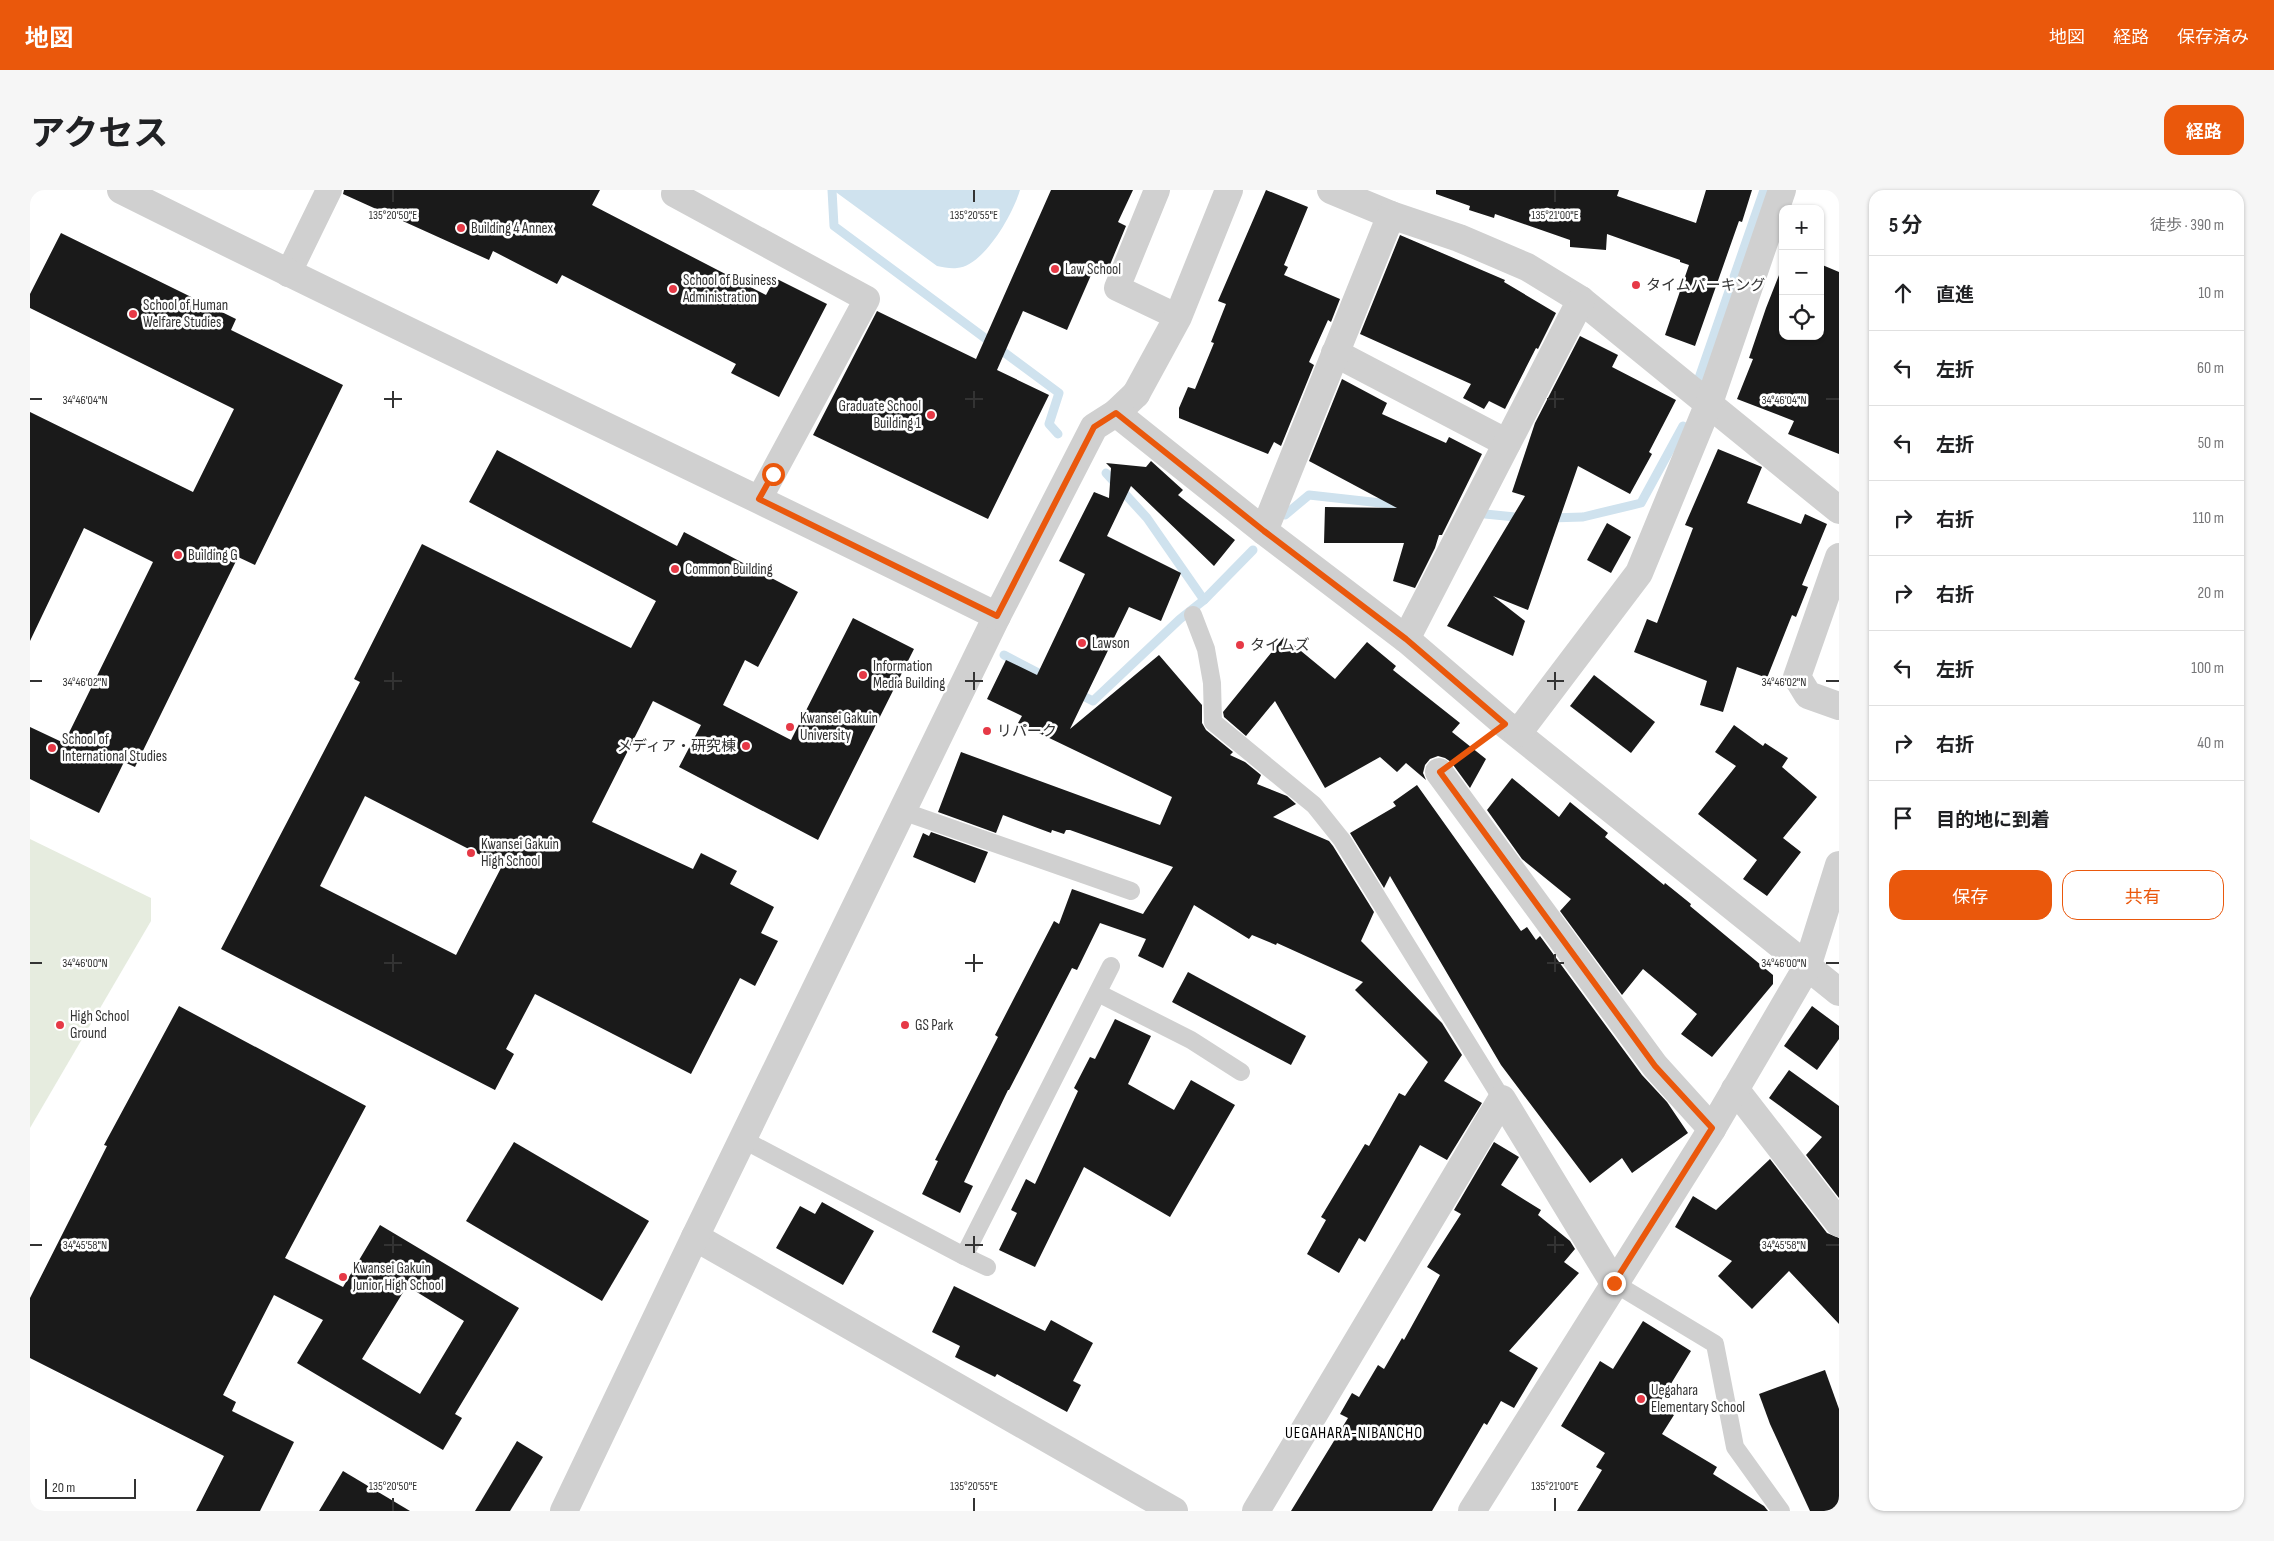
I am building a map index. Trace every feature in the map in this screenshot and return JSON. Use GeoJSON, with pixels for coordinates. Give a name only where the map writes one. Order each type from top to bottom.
{"type":"FeatureCollection","features":[{"type":"Feature","properties":{"kind":"street"},"geometry":{"type":"LineString","coordinates":[[121,190],[288,274],[759,499],[997,616]]}},
{"type":"Feature","properties":{"kind":"street"},"geometry":{"type":"LineString","coordinates":[[288,274],[329,190]]}},
{"type":"Feature","properties":{"kind":"street"},"geometry":{"type":"LineString","coordinates":[[676,190],[674,194],[867,299],[759,499]]}},
{"type":"Feature","properties":{"kind":"street"},"geometry":{"type":"LineString","coordinates":[[1158,190],[1117,288],[1178,317]]}},
{"type":"Feature","properties":{"kind":"street"},"geometry":{"type":"LineString","coordinates":[[564,1511],[694,1236],[997,616],[1094,427],[1116,413],[1136,394],[1178,317],[1229,190]]}},
{"type":"Feature","properties":{"kind":"street"},"geometry":{"type":"LineString","coordinates":[[1331,190],[1390,215],[1459,238],[1527,267],[1581,300],[1839,510]]}},
{"type":"Feature","properties":{"kind":"street"},"geometry":{"type":"LineString","coordinates":[[1511,728],[1639,573],[1709,403],[1782,190]]}},
{"type":"Feature","properties":{"kind":"street"},"geometry":{"type":"LineString","coordinates":[[1264,531],[1390,215]]}},
{"type":"Feature","properties":{"kind":"street"},"geometry":{"type":"LineString","coordinates":[[1406,639],[1581,300]]}},
{"type":"Feature","properties":{"kind":"street"},"geometry":{"type":"LineString","coordinates":[[1335,353],[1507,443]]}},
{"type":"Feature","properties":{"kind":"street"},"geometry":{"type":"LineString","coordinates":[[1116,413],[1264,531],[1406,639],[1511,728],[1839,992]]}},
{"type":"Feature","properties":{"kind":"street"},"geometry":{"type":"LineString","coordinates":[[1839,557],[1797,677],[1808,696],[1839,706]]}},
{"type":"Feature","properties":{"kind":"street"},"geometry":{"type":"LineString","coordinates":[[1440,772],[1655,1066],[1712,1128]]}},
{"type":"Feature","properties":{"kind":"street"},"geometry":{"type":"LineString","coordinates":[[1472,1511],[1712,1128],[1807,967],[1839,865]]}},
{"type":"Feature","properties":{"kind":"street"},"geometry":{"type":"LineString","coordinates":[[1735,1089],[1839,1223]]}},
{"type":"Feature","properties":{"kind":"street"},"geometry":{"type":"LineString","coordinates":[[1256,1511],[1502,1099],[1614,1283]]}},
{"type":"Feature","properties":{"kind":"street"},"geometry":{"type":"LineString","coordinates":[[694,1236],[1174,1511]]}},
{"type":"Feature","properties":{"kind":"lane"},"geometry":{"type":"LineString","coordinates":[[1193,615],[1206,649],[1212,683],[1213,722],[1314,806],[1342,840],[1502,1099]]}},
{"type":"Feature","properties":{"kind":"lane"},"geometry":{"type":"LineString","coordinates":[[902,811],[1131,891]]}},
{"type":"Feature","properties":{"kind":"lane"},"geometry":{"type":"LineString","coordinates":[[964,1256],[1111,966]]}},
{"type":"Feature","properties":{"kind":"lane"},"geometry":{"type":"LineString","coordinates":[[1098,993],[1191,1040],[1241,1072]]}},
{"type":"Feature","properties":{"kind":"lane"},"geometry":{"type":"LineString","coordinates":[[742,1139],[987,1268]]}},
{"type":"Feature","properties":{"kind":"lane"},"geometry":{"type":"LineString","coordinates":[[1614,1283],[1715,1344],[1734,1446],[1781,1511]]}},
{"type":"Feature","properties":{"kind":"path"},"geometry":{"type":"LineString","coordinates":[[1440,772],[1511,728]]}},
{"type":"Feature","properties":{"kind":"shaded area","name":"High School Ground"},"geometry":{"type":"Polygon","coordinates":[[[30,839],[151,898],[151,921],[30,1128],[30,839]]]}},
{"type":"Feature","properties":{"kind":"water"},"geometry":{"type":"Polygon","coordinates":[[[833,190],[1020,190],[1004,225],[987,249],[967,265],[952,268],[937,266],[833,190]]]}},
{"type":"Feature","properties":{"kind":"building","name":"School of Business Administration"},"geometry":{"type":"Polygon","coordinates":[[[344,190],[600,190],[592,205],[766,295],[775,278],[827,304],[779,397],[731,373],[736,364],[562,275],[557,284],[493,251],[489,260],[343,194],[344,190]]]}},
{"type":"Feature","properties":{"kind":"building","name":"Graduate School Building 1"},"geometry":{"type":"Polygon","coordinates":[[[1051,190],[1133,190],[1118,222],[1126,226],[1107,272],[1095,266],[1067,330],[1023,311],[997,370],[1049,395],[988,519],[813,435],[877,311],[976,359],[1051,190]]]}},
{"type":"Feature","properties":{"kind":"building"},"geometry":{"type":"Polygon","coordinates":[[[1266,190],[1308,207],[1284,265],[1288,267],[1284,275],[1340,299],[1331,322],[1328,320],[1309,362],[1314,365],[1281,446],[1274,442],[1268,454],[1179,418],[1179,408],[1188,387],[1195,389],[1214,343],[1211,342],[1226,304],[1218,301],[1266,190]]]}},
{"type":"Feature","properties":{"kind":"building"},"geometry":{"type":"Polygon","coordinates":[[[1436,190],[1619,190],[1617,196],[1696,223],[1706,190],[1752,190],[1742,222],[1739,221],[1695,346],[1665,335],[1689,265],[1607,234],[1606,250],[1570,247],[1570,240],[1495,214],[1494,218],[1469,210],[1470,206],[1436,194],[1436,190]]]}},
{"type":"Feature","properties":{"kind":"building","name":"Building G"},"geometry":{"type":"Polygon","coordinates":[[[61,233],[236,319],[231,330],[343,385],[255,565],[238,557],[135,767],[124,762],[99,813],[30,779],[30,727],[64,743],[153,562],[84,528],[30,641],[30,412],[193,492],[234,409],[30,308],[30,294],[61,233]]]}},
{"type":"Feature","properties":{"kind":"building"},"geometry":{"type":"Polygon","coordinates":[[[1400,235],[1505,280],[1504,282],[1556,313],[1505,409],[1489,401],[1484,409],[1463,398],[1471,384],[1360,334],[1400,235]]]}},
{"type":"Feature","properties":{"kind":"building"},"geometry":{"type":"Polygon","coordinates":[[[1824,266],[1839,272],[1839,454],[1788,434],[1794,421],[1737,399],[1753,359],[1749,358],[1779,275],[1779,340],[1824,340],[1824,266]]]}},
{"type":"Feature","properties":{"kind":"building"},"geometry":{"type":"Polygon","coordinates":[[[1580,336],[1618,355],[1612,367],[1676,400],[1649,452],[1652,454],[1630,494],[1578,466],[1528,610],[1493,596],[1525,621],[1513,656],[1447,626],[1525,496],[1512,492],[1535,423],[1580,336]]]}},
{"type":"Feature","properties":{"kind":"building"},"geometry":{"type":"Polygon","coordinates":[[[1342,379],[1387,403],[1382,414],[1446,443],[1449,437],[1482,454],[1442,535],[1439,535],[1435,548],[1415,588],[1393,581],[1404,543],[1324,543],[1325,507],[1397,508],[1309,461],[1342,379]]]}},
{"type":"Feature","properties":{"kind":"building"},"geometry":{"type":"Polygon","coordinates":[[[1718,449],[1762,467],[1747,503],[1801,524],[1805,514],[1827,524],[1802,585],[1808,587],[1796,617],[1792,615],[1767,678],[1737,667],[1723,712],[1700,705],[1707,681],[1634,652],[1647,619],[1657,623],[1693,528],[1685,525],[1718,449]]]}},
{"type":"Feature","properties":{"kind":"building"},"geometry":{"type":"Polygon","coordinates":[[[497,450],[677,546],[684,532],[798,592],[758,667],[745,660],[723,705],[791,740],[853,618],[914,649],[818,840],[679,767],[701,725],[653,701],[592,822],[693,869],[701,853],[737,871],[730,884],[774,907],[761,933],[778,941],[755,986],[740,978],[691,1074],[535,994],[506,1049],[514,1054],[495,1090],[221,949],[360,682],[354,679],[422,544],[631,648],[656,601],[469,502],[497,450]],[[365,796],[320,886],[456,955],[502,866],[365,796]]]}},
{"type":"Feature","properties":{"kind":"building"},"geometry":{"type":"Polygon","coordinates":[[[1151,461],[1183,490],[1178,495],[1235,540],[1214,566],[1131,486],[1107,536],[1181,573],[1161,621],[1129,607],[1070,729],[1159,655],[1202,705],[1202,723],[1206,730],[1233,752],[1230,755],[1245,762],[1261,775],[1257,784],[1287,796],[1296,804],[1273,817],[1329,841],[1333,846],[1374,912],[1361,941],[1442,1023],[1462,1055],[1444,1081],[1482,1103],[1447,1160],[1420,1145],[1365,1242],[1359,1238],[1339,1273],[1307,1254],[1326,1220],[1321,1217],[1365,1144],[1369,1146],[1399,1093],[1405,1096],[1428,1062],[1355,990],[1363,982],[1277,943],[1276,945],[1252,935],[1249,939],[1194,905],[1163,968],[1138,956],[1146,939],[1100,923],[1077,970],[1072,968],[1008,1090],[964,1182],[973,1186],[960,1213],[922,1194],[938,1161],[935,1160],[998,1037],[995,1035],[1054,921],[1059,924],[1072,889],[1143,914],[1173,867],[1070,830],[1066,830],[1064,834],[1052,830],[1051,833],[1003,815],[996,833],[938,812],[961,752],[1160,825],[1172,797],[1018,723],[1022,716],[987,699],[1006,660],[1037,675],[1085,574],[1059,561],[1094,492],[1109,498],[1111,468],[1106,463],[1146,467],[1151,461]]]}},
{"type":"Feature","properties":{"kind":"building"},"geometry":{"type":"Polygon","coordinates":[[[1607,523],[1631,537],[1611,573],[1587,560],[1607,523]]]}},
{"type":"Feature","properties":{"kind":"building"},"geometry":{"type":"Polygon","coordinates":[[[1284,637],[1335,679],[1367,642],[1396,666],[1393,670],[1460,723],[1452,732],[1486,759],[1470,788],[1451,762],[1438,756],[1430,759],[1425,765],[1423,773],[1426,780],[1406,763],[1397,772],[1380,757],[1325,788],[1275,701],[1246,736],[1224,717],[1223,712],[1284,637]]]}},
{"type":"Feature","properties":{"kind":"building"},"geometry":{"type":"Polygon","coordinates":[[[1594,675],[1655,722],[1631,753],[1570,706],[1594,675]]]}},
{"type":"Feature","properties":{"kind":"building"},"geometry":{"type":"Polygon","coordinates":[[[1734,725],[1763,746],[1765,743],[1788,758],[1782,767],[1817,797],[1783,838],[1801,852],[1767,896],[1743,879],[1757,860],[1698,814],[1736,766],[1715,752],[1734,725]]]}},
{"type":"Feature","properties":{"kind":"building"},"geometry":{"type":"Polygon","coordinates":[[[1512,778],[1559,817],[1570,802],[1608,833],[1605,837],[1664,885],[1665,883],[1691,904],[1690,906],[1773,975],[1773,984],[1712,1057],[1681,1034],[1697,1014],[1643,969],[1622,995],[1560,911],[1571,899],[1522,859],[1487,810],[1512,778]]]}},
{"type":"Feature","properties":{"kind":"building"},"geometry":{"type":"Polygon","coordinates":[[[1417,785],[1521,931],[1527,927],[1536,940],[1540,936],[1642,1075],[1667,1102],[1688,1133],[1632,1173],[1622,1158],[1590,1183],[1501,1065],[1390,876],[1384,888],[1350,833],[1396,806],[1393,802],[1417,785]]]}},
{"type":"Feature","properties":{"kind":"building"},"geometry":{"type":"Polygon","coordinates":[[[931,832],[988,852],[975,883],[913,857],[923,833],[929,836],[931,832]]]}},
{"type":"Feature","properties":{"kind":"building"},"geometry":{"type":"Polygon","coordinates":[[[1188,972],[1306,1036],[1291,1065],[1172,1002],[1188,972]]]}},
{"type":"Feature","properties":{"kind":"building"},"geometry":{"type":"Polygon","coordinates":[[[179,1006],[366,1106],[285,1258],[343,1287],[380,1225],[519,1308],[455,1414],[462,1418],[443,1450],[297,1363],[323,1320],[274,1295],[223,1395],[236,1402],[232,1411],[294,1442],[260,1511],[196,1511],[224,1456],[30,1358],[30,1298],[107,1146],[104,1145],[179,1006]],[[407,1286],[362,1359],[420,1394],[464,1321],[407,1286]]]}},
{"type":"Feature","properties":{"kind":"building"},"geometry":{"type":"Polygon","coordinates":[[[1812,1006],[1839,1026],[1839,1039],[1817,1070],[1784,1046],[1812,1006]]]}},
{"type":"Feature","properties":{"kind":"building"},"geometry":{"type":"Polygon","coordinates":[[[1115,1019],[1151,1036],[1128,1084],[1174,1110],[1191,1080],[1235,1105],[1170,1217],[1084,1167],[1035,1267],[999,1250],[1017,1213],[1011,1210],[1026,1179],[1035,1184],[1078,1091],[1074,1088],[1090,1057],[1095,1059],[1115,1019]]]}},
{"type":"Feature","properties":{"kind":"building"},"geometry":{"type":"Polygon","coordinates":[[[1789,1070],[1839,1106],[1839,1198],[1806,1155],[1822,1137],[1769,1098],[1789,1070]]]}},
{"type":"Feature","properties":{"kind":"building"},"geometry":{"type":"Polygon","coordinates":[[[514,1142],[649,1221],[602,1301],[466,1221],[514,1142]]]}},
{"type":"Feature","properties":{"kind":"building"},"geometry":{"type":"Polygon","coordinates":[[[1494,1142],[1519,1157],[1501,1185],[1541,1210],[1538,1215],[1570,1241],[1575,1249],[1564,1262],[1579,1273],[1509,1351],[1538,1368],[1514,1408],[1501,1401],[1487,1425],[1484,1423],[1432,1511],[1291,1511],[1348,1418],[1340,1414],[1352,1393],[1359,1397],[1378,1365],[1384,1369],[1402,1338],[1404,1340],[1440,1275],[1427,1267],[1461,1214],[1454,1210],[1494,1142]]]}},
{"type":"Feature","properties":{"kind":"building"},"geometry":{"type":"Polygon","coordinates":[[[1770,1159],[1827,1233],[1839,1238],[1839,1324],[1789,1271],[1752,1309],[1718,1276],[1732,1261],[1675,1227],[1693,1196],[1716,1210],[1770,1159]]]}},
{"type":"Feature","properties":{"kind":"building"},"geometry":{"type":"Polygon","coordinates":[[[822,1202],[874,1231],[843,1285],[776,1248],[800,1206],[815,1214],[822,1202]]]}},
{"type":"Feature","properties":{"kind":"building"},"geometry":{"type":"Polygon","coordinates":[[[954,1286],[1045,1331],[1051,1320],[1093,1343],[1073,1381],[1081,1385],[1067,1412],[997,1374],[995,1377],[955,1357],[960,1346],[932,1332],[954,1286]]]}},
{"type":"Feature","properties":{"kind":"building"},"geometry":{"type":"Polygon","coordinates":[[[1643,1321],[1691,1351],[1658,1405],[1674,1415],[1662,1434],[1717,1467],[1713,1474],[1764,1506],[1768,1511],[1577,1511],[1602,1470],[1596,1467],[1605,1453],[1561,1426],[1600,1361],[1613,1369],[1643,1321]]]}},
{"type":"Feature","properties":{"kind":"building"},"geometry":{"type":"Polygon","coordinates":[[[1825,1370],[1839,1409],[1839,1511],[1810,1511],[1770,1424],[1759,1394],[1825,1370]]]}},
{"type":"Feature","properties":{"kind":"building"},"geometry":{"type":"Polygon","coordinates":[[[517,1441],[543,1457],[510,1511],[475,1511],[517,1441]]]}},
{"type":"Feature","properties":{"kind":"building"},"geometry":{"type":"Polygon","coordinates":[[[343,1471],[410,1511],[319,1511],[343,1471]]]}},
{"type":"Feature","properties":{"kind":"waterway"},"geometry":{"type":"LineString","coordinates":[[832,190],[834,226],[1059,393],[1049,424],[1058,434]]}},
{"type":"Feature","properties":{"kind":"waterway"},"geometry":{"type":"LineString","coordinates":[[1699,378],[1764,190]]}},
{"type":"Feature","properties":{"kind":"waterway"},"geometry":{"type":"LineString","coordinates":[[1550,518],[1583,517],[1641,503],[1683,426]]}},
{"type":"Feature","properties":{"kind":"waterway"},"geometry":{"type":"LineString","coordinates":[[1106,473],[1147,518],[1204,600],[1253,550]]}},
{"type":"Feature","properties":{"kind":"waterway"},"geometry":{"type":"LineString","coordinates":[[1285,515],[1309,495],[1399,505]]}},
{"type":"Feature","properties":{"kind":"waterway"},"geometry":{"type":"LineString","coordinates":[[1485,514],[1525,518]]}},
{"type":"Feature","properties":{"kind":"waterway"},"geometry":{"type":"LineString","coordinates":[[1075,692],[1093,701],[1180,619],[1204,600]]}},
{"type":"Feature","properties":{"kind":"waterway"},"geometry":{"type":"LineString","coordinates":[[1004,655],[1048,678]]}},
{"type":"Feature","properties":{"kind":"place","name":"Building 4 Annex"},"geometry":{"type":"Point","coordinates":[461,228]}},
{"type":"Feature","properties":{"kind":"place","name":"Law School"},"geometry":{"type":"Point","coordinates":[1055,269]}},
{"type":"Feature","properties":{"kind":"place","name":"タイムパーキング"},"geometry":{"type":"Point","coordinates":[1636,285]}},
{"type":"Feature","properties":{"kind":"place","name":"School of Business Administration"},"geometry":{"type":"Point","coordinates":[673,289]}},
{"type":"Feature","properties":{"kind":"place","name":"School of Human Welfare Studies"},"geometry":{"type":"Point","coordinates":[133,314]}},
{"type":"Feature","properties":{"kind":"place","name":"Graduate School Building 1"},"geometry":{"type":"Point","coordinates":[931,415]}},
{"type":"Feature","properties":{"kind":"place","name":"Building G"},"geometry":{"type":"Point","coordinates":[178,555]}},
{"type":"Feature","properties":{"kind":"place","name":"Common Building"},"geometry":{"type":"Point","coordinates":[675,569]}},
{"type":"Feature","properties":{"kind":"place","name":"Lawson"},"geometry":{"type":"Point","coordinates":[1082,643]}},
{"type":"Feature","properties":{"kind":"place","name":"タイムズ"},"geometry":{"type":"Point","coordinates":[1240,645]}},
{"type":"Feature","properties":{"kind":"place","name":"Information Media Building"},"geometry":{"type":"Point","coordinates":[863,675]}},
{"type":"Feature","properties":{"kind":"place","name":"Kwansei Gakuin University"},"geometry":{"type":"Point","coordinates":[790,727]}},
{"type":"Feature","properties":{"kind":"place","name":"リパーク"},"geometry":{"type":"Point","coordinates":[987,731]}},
{"type":"Feature","properties":{"kind":"place","name":"メディア・研究棟"},"geometry":{"type":"Point","coordinates":[746,746]}},
{"type":"Feature","properties":{"kind":"place","name":"School of International Studies"},"geometry":{"type":"Point","coordinates":[52,748]}},
{"type":"Feature","properties":{"kind":"place","name":"Kwansei Gakuin High School"},"geometry":{"type":"Point","coordinates":[471,853]}},
{"type":"Feature","properties":{"kind":"place","name":"High School Ground"},"geometry":{"type":"Point","coordinates":[60,1025]}},
{"type":"Feature","properties":{"kind":"place","name":"GS Park"},"geometry":{"type":"Point","coordinates":[905,1025]}},
{"type":"Feature","properties":{"kind":"place","name":"Kwansei Gakuin Junior High School"},"geometry":{"type":"Point","coordinates":[343,1277]}},
{"type":"Feature","properties":{"kind":"place","name":"Uegahara Elementary School"},"geometry":{"type":"Point","coordinates":[1641,1399]}},
{"type":"Feature","properties":{"kind":"district","name":"UEGAHARA-NIBANCHO"},"geometry":{"type":"Point","coordinates":[1354,1433]}},
{"type":"Feature","properties":{"kind":"route"},"geometry":{"type":"LineString","coordinates":[[773,474],[759,499],[997,616],[1094,427],[1116,413],[1264,531],[1406,639],[1505,724],[1440,772],[1655,1066],[1712,1128],[1614,1283]]}}]}
